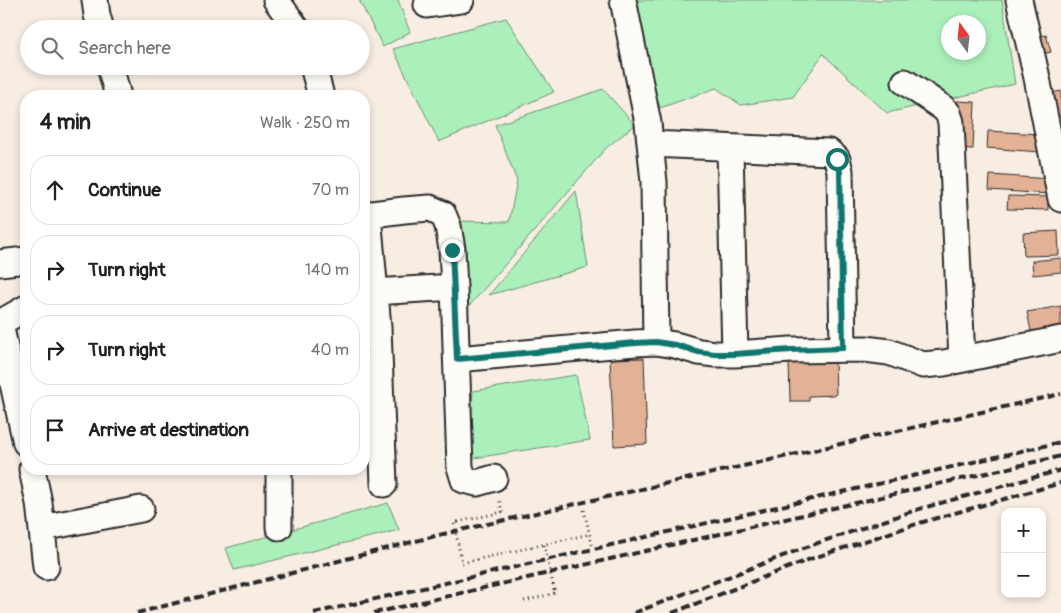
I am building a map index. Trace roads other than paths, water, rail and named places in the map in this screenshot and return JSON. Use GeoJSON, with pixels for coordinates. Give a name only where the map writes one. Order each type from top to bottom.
{"type":"FeatureCollection","features":[{"type":"Feature","properties":{"kind":"street"},"geometry":{"type":"LineString","coordinates":[[95,0],[98,20]]}},
{"type":"Feature","properties":{"kind":"street"},"geometry":{"type":"LineString","coordinates":[[276,0],[290,20]]}},
{"type":"Feature","properties":{"kind":"street"},"geometry":{"type":"LineString","coordinates":[[427,5],[461,0]]}},
{"type":"Feature","properties":{"kind":"street"},"geometry":{"type":"LineString","coordinates":[[623,0],[651,144],[654,182],[656,342]]}},
{"type":"Feature","properties":{"kind":"street"},"geometry":{"type":"LineString","coordinates":[[1019,0],[1061,199]]}},
{"type":"Feature","properties":{"kind":"street"},"geometry":{"type":"LineString","coordinates":[[112,75],[116,90]]}},
{"type":"Feature","properties":{"kind":"street"},"geometry":{"type":"LineString","coordinates":[[315,75],[319,90]]}},
{"type":"Feature","properties":{"kind":"street"},"geometry":{"type":"LineString","coordinates":[[905,82],[943,108],[948,113],[951,122],[962,360]]}},
{"type":"Feature","properties":{"kind":"street"},"geometry":{"type":"LineString","coordinates":[[651,144],[829,152],[837,159],[840,172],[843,348]]}},
{"type":"Feature","properties":{"kind":"street"},"geometry":{"type":"LineString","coordinates":[[730,148],[735,354]]}},
{"type":"Feature","properties":{"kind":"street"},"geometry":{"type":"LineString","coordinates":[[370,214],[430,208],[443,214],[448,226],[452,250],[460,467],[464,480],[478,483],[494,478]]}},
{"type":"Feature","properties":{"kind":"street"},"geometry":{"type":"LineString","coordinates":[[370,254],[378,327],[384,484]]}},
{"type":"Feature","properties":{"kind":"street"},"geometry":{"type":"LineString","coordinates":[[0,262],[20,260]]}},
{"type":"Feature","properties":{"kind":"street"},"geometry":{"type":"LineString","coordinates":[[374,292],[454,287]]}},
{"type":"Feature","properties":{"kind":"street"},"geometry":{"type":"LineString","coordinates":[[20,311],[0,323],[20,415]]}},
{"type":"Feature","properties":{"kind":"street"},"geometry":{"type":"LineString","coordinates":[[457,359],[656,342],[715,354],[865,348],[889,352],[923,365],[962,360],[1061,339]]}},
{"type":"Feature","properties":{"kind":"street"},"geometry":{"type":"LineString","coordinates":[[33,475],[39,503],[46,568]]}},
{"type":"Feature","properties":{"kind":"street"},"geometry":{"type":"LineString","coordinates":[[279,475],[279,527]]}},
{"type":"Feature","properties":{"kind":"street"},"geometry":{"type":"LineString","coordinates":[[42,528],[141,510]]}},
{"type":"Feature","properties":{"kind":"railway"},"geometry":{"type":"LineString","coordinates":[[137,613],[439,535],[1061,394]]}},
{"type":"Feature","properties":{"kind":"railway"},"geometry":{"type":"LineString","coordinates":[[314,613],[1061,442]]}},
{"type":"Feature","properties":{"kind":"railway"},"geometry":{"type":"LineString","coordinates":[[374,613],[1061,456]]}},
{"type":"Feature","properties":{"kind":"railway"},"geometry":{"type":"LineString","coordinates":[[634,613],[809,546],[919,509],[1061,470]]}},
{"type":"Feature","properties":{"kind":"railway"},"geometry":{"type":"LineString","coordinates":[[672,613],[813,558],[923,522],[1061,483]]}}]}
